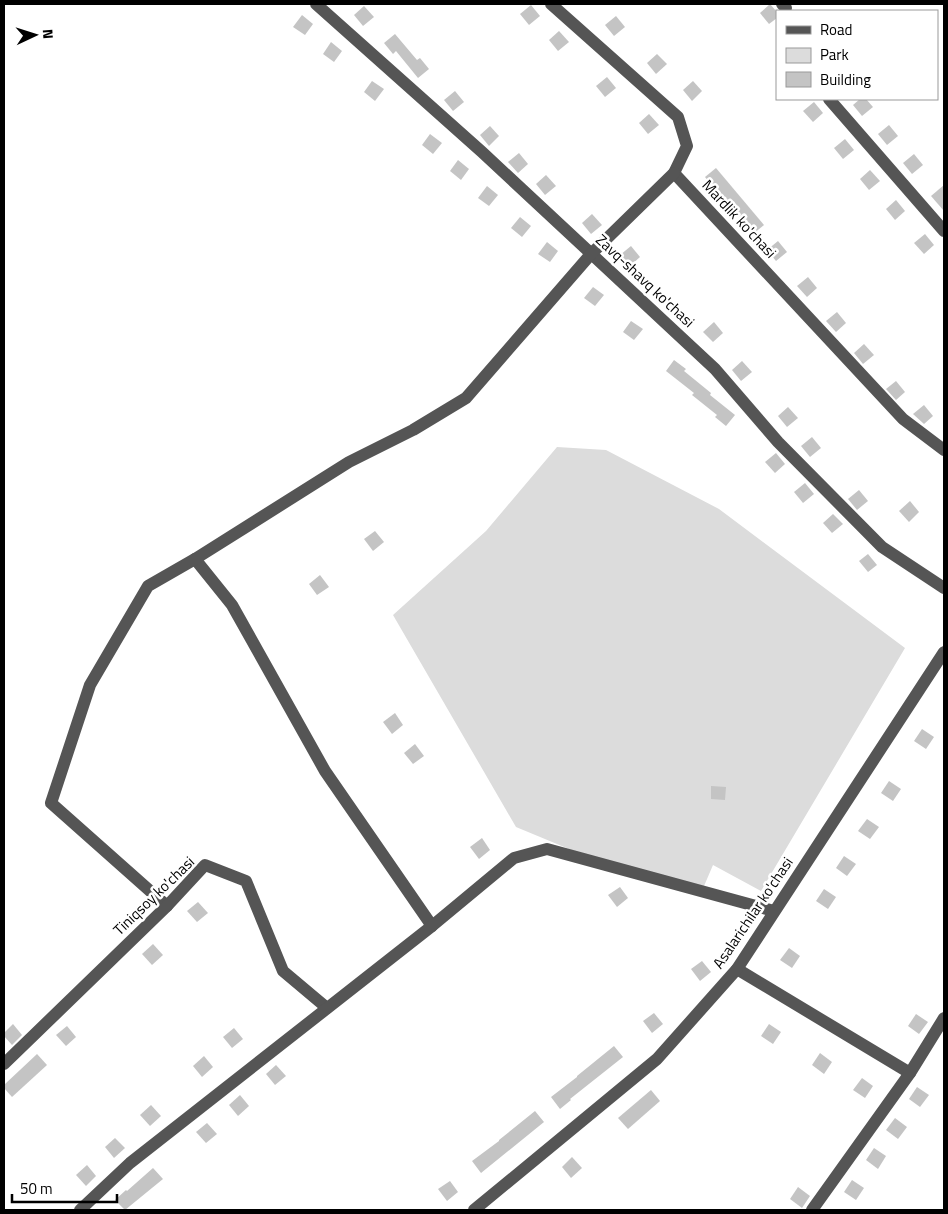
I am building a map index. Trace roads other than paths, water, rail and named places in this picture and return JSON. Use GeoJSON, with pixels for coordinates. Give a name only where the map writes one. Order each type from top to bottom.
{"type":"FeatureCollection","features":[{"type":"Feature","properties":{"kind":"street","name":"Zavq-shavq ko'chasi"},"geometry":{"type":"LineString","coordinates":[[316,4],[482,152],[715,369],[778,442],[882,547],[944,588]]}},
{"type":"Feature","properties":{"kind":"street"},"geometry":{"type":"LineString","coordinates":[[168,906],[51,803],[90,685],[148,586],[195,559],[350,462],[413,430],[466,398],[591,254],[674,174],[687,146],[678,117],[551,4]]}},
{"type":"Feature","properties":{"kind":"street"},"geometry":{"type":"LineString","coordinates":[[830,100],[944,231]]}},
{"type":"Feature","properties":{"kind":"street","name":"Mardlik ko'chasi"},"geometry":{"type":"LineString","coordinates":[[674,174],[903,419],[944,450]]}},
{"type":"Feature","properties":{"kind":"street"},"geometry":{"type":"LineString","coordinates":[[195,559],[232,605],[326,772],[432,926]]}},
{"type":"Feature","properties":{"kind":"street","name":"Asalarichilar ko'chasi"},"geometry":{"type":"LineString","coordinates":[[474,1210],[657,1059],[736,969],[944,652]]}},
{"type":"Feature","properties":{"kind":"street"},"geometry":{"type":"LineString","coordinates":[[80,1210],[130,1163],[432,926],[514,858],[547,849],[774,911]]}},
{"type":"Feature","properties":{"kind":"street","name":"Tiniqsoy ko'chasi"},"geometry":{"type":"LineString","coordinates":[[4,1064],[168,906],[205,865],[246,881],[283,971],[327,1008]]}},
{"type":"Feature","properties":{"kind":"street"},"geometry":{"type":"LineString","coordinates":[[736,969],[910,1073]]}},
{"type":"Feature","properties":{"kind":"street"},"geometry":{"type":"LineString","coordinates":[[812,1210],[910,1073],[944,1018]]}}]}
